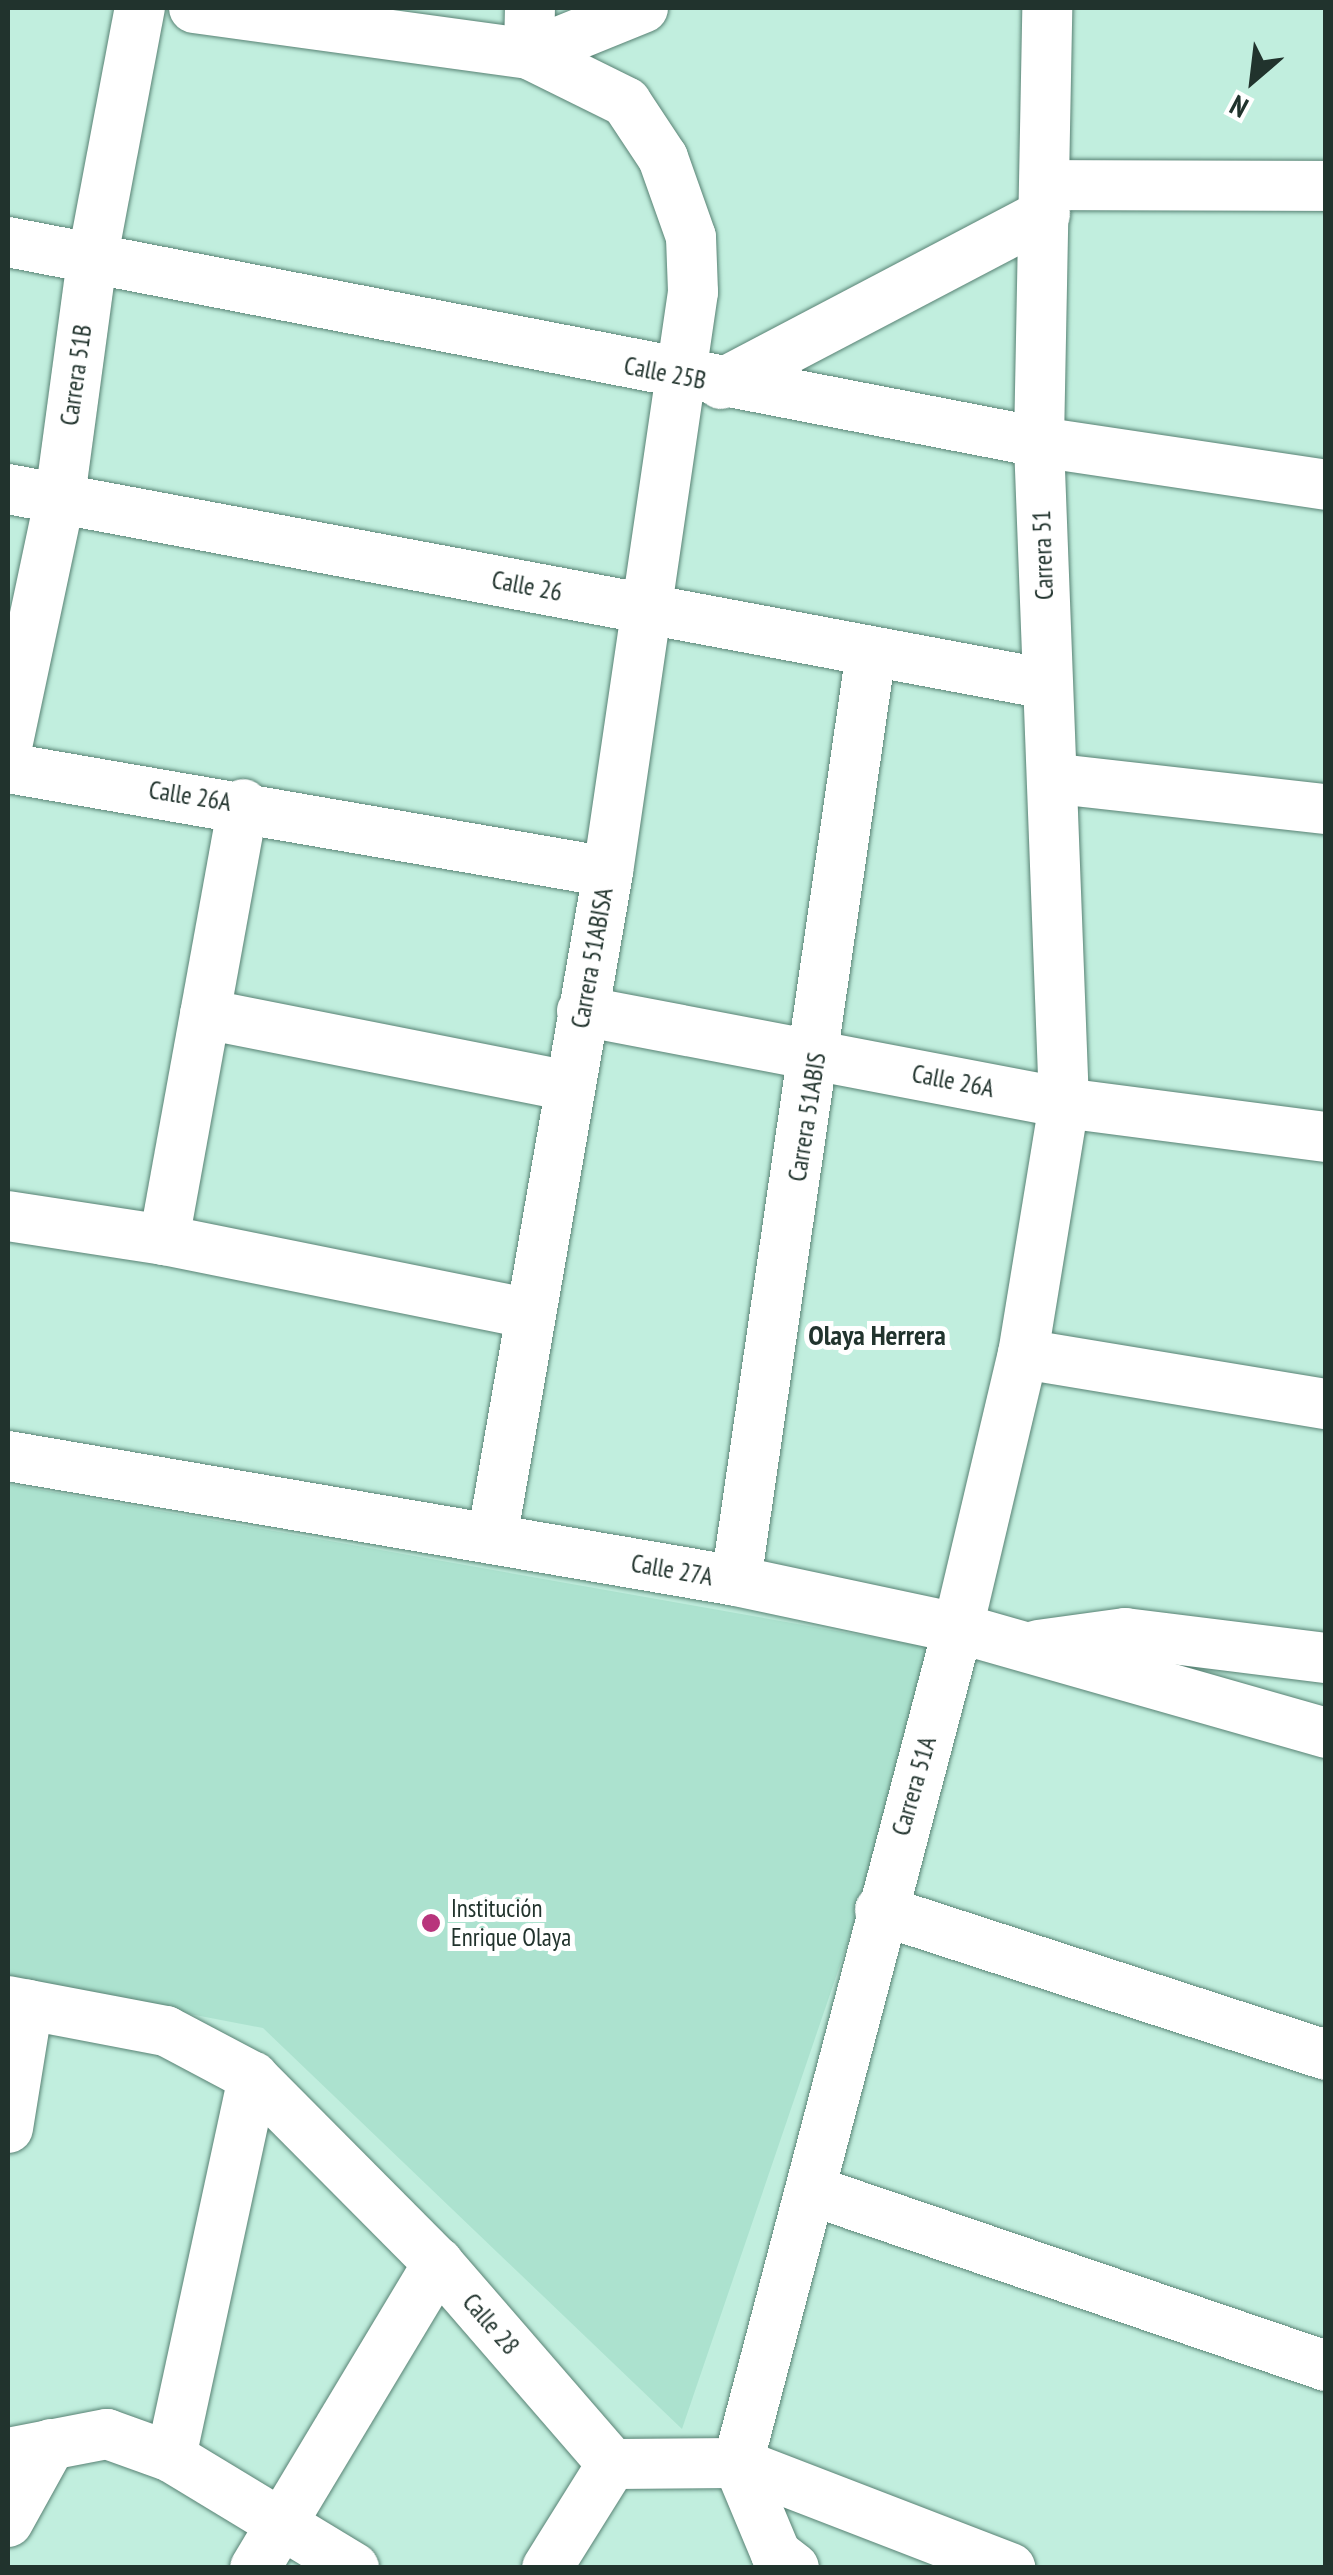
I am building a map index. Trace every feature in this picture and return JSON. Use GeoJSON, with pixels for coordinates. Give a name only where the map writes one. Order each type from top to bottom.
{"type":"FeatureCollection","features":[{"type":"Feature","properties":{"kind":"street","name":"Carrera 51B"},"geometry":{"type":"LineString","coordinates":[[8,742],[60,497],[92,261],[140,8]]}},
{"type":"Feature","properties":{"kind":"street"},"geometry":{"type":"LineString","coordinates":[[194,8],[530,31],[644,8]]}},
{"type":"Feature","properties":{"kind":"street","name":"Carrera 51"},"geometry":{"type":"LineString","coordinates":[[1047,8],[1040,442],[1047,684],[1056,778],[1064,1103]]}},
{"type":"Feature","properties":{"kind":"street","name":"Carrera 51ABISA"},"geometry":{"type":"LineString","coordinates":[[492,1539],[528,1314],[608,872],[644,608],[700,379],[691,237],[663,158],[626,102],[530,31]]}},
{"type":"Feature","properties":{"kind":"street"},"geometry":{"type":"LineString","coordinates":[[700,379],[1046,200],[1326,186]]}},
{"type":"Feature","properties":{"kind":"street","name":"Calle 25B"},"geometry":{"type":"LineString","coordinates":[[8,242],[1040,442],[1326,485]]}},
{"type":"Feature","properties":{"kind":"street","name":"Calle 26"},"geometry":{"type":"LineString","coordinates":[[8,489],[1047,684]]}},
{"type":"Feature","properties":{"kind":"street","name":"Carrera 51ABIS"},"geometry":{"type":"LineString","coordinates":[[736,1581],[817,1053],[871,652]]}},
{"type":"Feature","properties":{"kind":"street","name":"Calle 26A"},"geometry":{"type":"LineString","coordinates":[[8,768],[243,804],[608,872]]}},
{"type":"Feature","properties":{"kind":"street"},"geometry":{"type":"LineString","coordinates":[[1056,778],[1326,809]]}},
{"type":"Feature","properties":{"kind":"street"},"geometry":{"type":"LineString","coordinates":[[164,1240],[243,804]]}},
{"type":"Feature","properties":{"kind":"street","name":"Calle 26A"},"geometry":{"type":"LineString","coordinates":[[582,1011],[1064,1103],[1326,1136]]}},
{"type":"Feature","properties":{"kind":"street"},"geometry":{"type":"LineString","coordinates":[[205,1014],[569,1086]]}},
{"type":"Feature","properties":{"kind":"street","name":"Carrera 51A"},"geometry":{"type":"LineString","coordinates":[[738,2463],[813,2191],[880,1910],[958,1628],[1023,1354],[1064,1103]]}},
{"type":"Feature","properties":{"kind":"street"},"geometry":{"type":"LineString","coordinates":[[8,1216],[164,1240],[528,1314]]}},
{"type":"Feature","properties":{"kind":"street"},"geometry":{"type":"LineString","coordinates":[[1023,1354],[1326,1404]]}},
{"type":"Feature","properties":{"kind":"street","name":"Calle 27A"},"geometry":{"type":"LineString","coordinates":[[8,1456],[736,1581],[958,1628],[1326,1734]]}},
{"type":"Feature","properties":{"kind":"street"},"geometry":{"type":"LineString","coordinates":[[1026,1647],[1126,1633],[1326,1658]]}},
{"type":"Feature","properties":{"kind":"street"},"geometry":{"type":"LineString","coordinates":[[880,1910],[1326,2055]]}},
{"type":"Feature","properties":{"kind":"street"},"geometry":{"type":"LineString","coordinates":[[8,2128],[18,2003]]}},
{"type":"Feature","properties":{"kind":"street","name":"Calle 28"},"geometry":{"type":"LineString","coordinates":[[18,2003],[166,2031],[253,2077],[438,2263],[612,2464]]}},
{"type":"Feature","properties":{"kind":"street"},"geometry":{"type":"LineString","coordinates":[[171,2457],[253,2077]]}},
{"type":"Feature","properties":{"kind":"street"},"geometry":{"type":"LineString","coordinates":[[813,2191],[1326,2366]]}},
{"type":"Feature","properties":{"kind":"street"},"geometry":{"type":"LineString","coordinates":[[255,2568],[438,2263]]}},
{"type":"Feature","properties":{"kind":"street"},"geometry":{"type":"LineString","coordinates":[[8,2522],[30,2449],[107,2434],[171,2457],[354,2568]]}},
{"type":"Feature","properties":{"kind":"street"},"geometry":{"type":"LineString","coordinates":[[738,2463],[776,2554],[794,2568]]}},
{"type":"Feature","properties":{"kind":"street"},"geometry":{"type":"LineString","coordinates":[[547,2568],[612,2464],[738,2463],[1010,2568]]}},
{"type":"Feature","properties":{"kind":"shaded area","name":"Institución Enrique Olaya"},"geometry":{"type":"Polygon","coordinates":[[[8,1484],[933,1648],[873,1868],[682,2429],[263,2028],[8,1979],[8,1484]]]}},
{"type":"Feature","properties":{"kind":"place","name":"Institución Enrique Olaya"},"geometry":{"type":"Point","coordinates":[431,1923]}},
{"type":"Feature","properties":{"kind":"district","name":"Olaya Herrera"},"geometry":{"type":"Point","coordinates":[877,1335]}}]}
